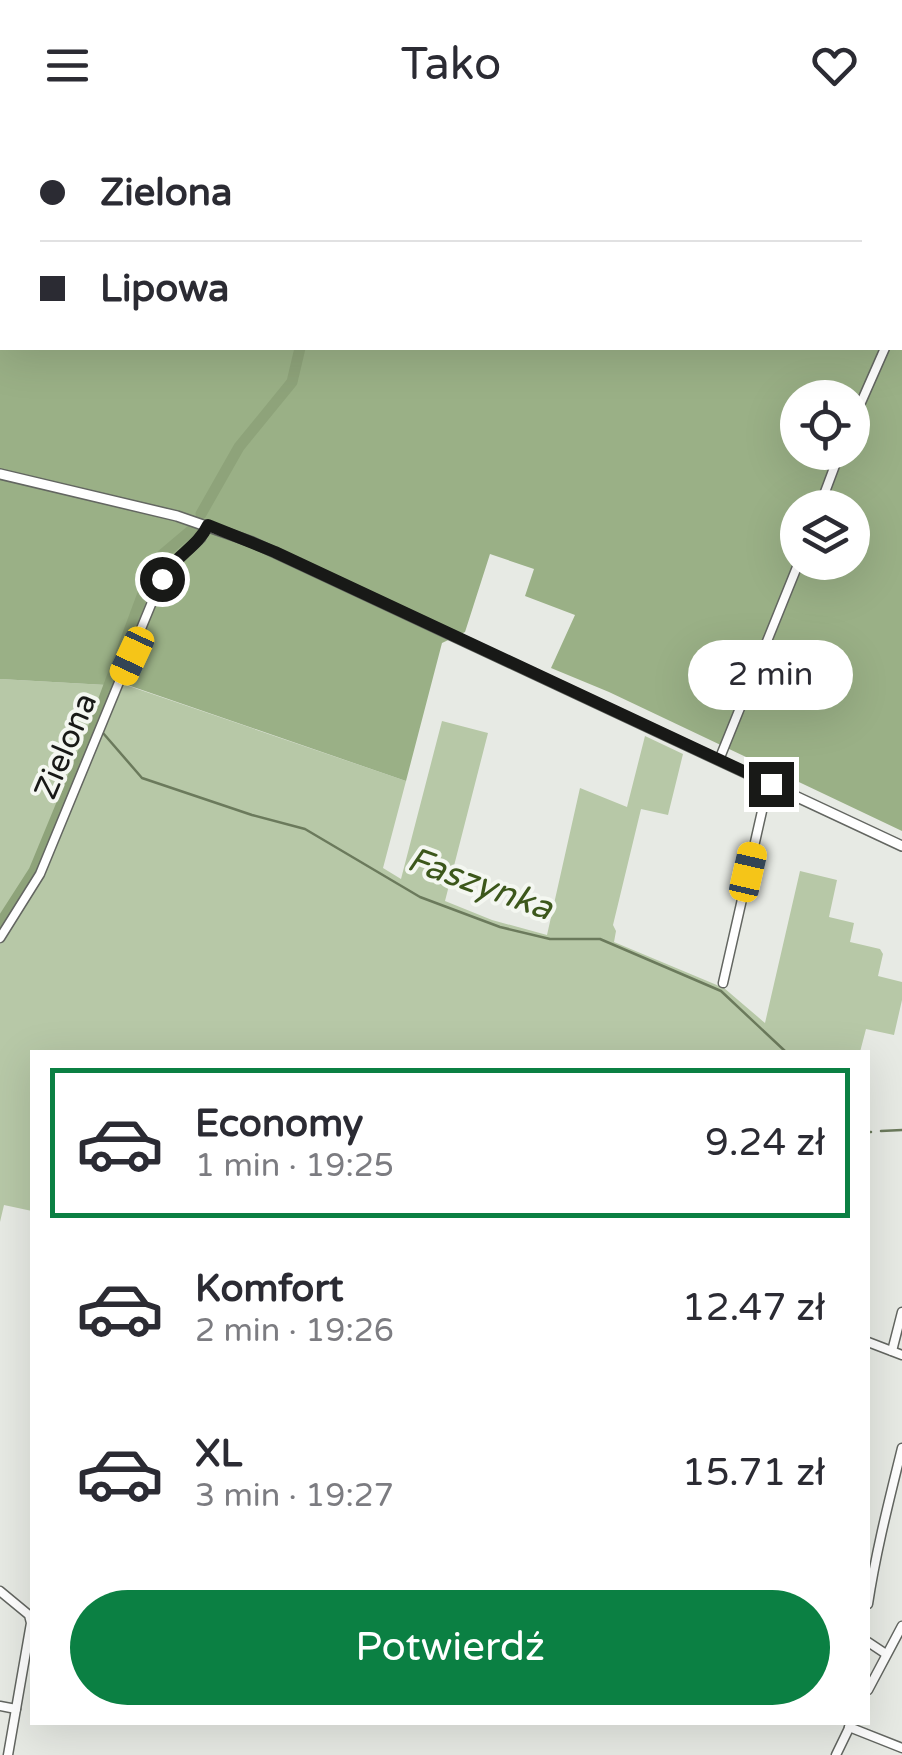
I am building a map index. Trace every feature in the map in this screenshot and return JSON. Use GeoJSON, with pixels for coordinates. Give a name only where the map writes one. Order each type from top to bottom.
{"type":"FeatureCollection","features":[{"type":"Feature","properties":{"kind":"street"},"geometry":{"type":"LineString","coordinates":[[870,382],[884,350]]}},
{"type":"Feature","properties":{"kind":"street"},"geometry":{"type":"LineString","coordinates":[[0,474],[208,525],[270,550],[902,846]]}},
{"type":"Feature","properties":{"kind":"street","name":"Zielona"},"geometry":{"type":"LineString","coordinates":[[0,938],[40,874],[164,573],[201,538],[208,525]]}},
{"type":"Feature","properties":{"kind":"street"},"geometry":{"type":"LineString","coordinates":[[719,760],[792,580]]}},
{"type":"Feature","properties":{"kind":"street"},"geometry":{"type":"LineString","coordinates":[[723,983],[771,784]]}},
{"type":"Feature","properties":{"kind":"street"},"geometry":{"type":"LineString","coordinates":[[870,1343],[897,1353],[902,1312]]}},
{"type":"Feature","properties":{"kind":"street"},"geometry":{"type":"LineString","coordinates":[[870,1591],[877,1546],[888,1516],[902,1448]]}},
{"type":"Feature","properties":{"kind":"street"},"geometry":{"type":"LineString","coordinates":[[888,1516],[902,1520]]}},
{"type":"Feature","properties":{"kind":"street"},"geometry":{"type":"LineString","coordinates":[[0,1591],[30,1620]]}},
{"type":"Feature","properties":{"kind":"street"},"geometry":{"type":"LineString","coordinates":[[870,1686],[902,1626]]}},
{"type":"Feature","properties":{"kind":"street"},"geometry":{"type":"LineString","coordinates":[[8,1755],[30,1629]]}},
{"type":"Feature","properties":{"kind":"street"},"geometry":{"type":"LineString","coordinates":[[870,1643],[886,1654]]}},
{"type":"Feature","properties":{"kind":"street"},"geometry":{"type":"LineString","coordinates":[[0,1706],[16,1709]]}},
{"type":"Feature","properties":{"kind":"street"},"geometry":{"type":"LineString","coordinates":[[836,1755],[851,1725],[902,1748]]}},
{"type":"Feature","properties":{"kind":"green space"},"geometry":{"type":"Polygon","coordinates":[[[0,350],[902,350],[902,831],[551,668],[575,615],[525,596],[534,569],[490,554],[465,632],[442,643],[406,781],[116,681],[106,685],[0,679],[0,350]]]}},
{"type":"Feature","properties":{"kind":"green space"},"geometry":{"type":"Polygon","coordinates":[[[0,679],[106,685],[115,681],[30,885],[0,933],[0,679]]]}},
{"type":"Feature","properties":{"kind":"green space"},"geometry":{"type":"Polygon","coordinates":[[[123,684],[406,781],[383,868],[401,879],[442,721],[488,733],[445,901],[492,920],[547,935],[580,788],[627,807],[645,736],[683,754],[668,815],[641,809],[613,925],[614,942],[724,988],[765,1023],[800,871],[837,880],[829,917],[854,923],[850,942],[880,949],[883,954],[878,976],[902,982],[902,1000],[894,1035],[866,1029],[861,1050],[30,1050],[30,1211],[4,1205],[0,1222],[0,944],[39,884],[123,684]]]}},
{"type":"Feature","properties":{"kind":"waterway"},"geometry":{"type":"LineString","coordinates":[[201,514],[239,447],[292,382],[300,350]]}},
{"type":"Feature","properties":{"kind":"waterway","name":"Faszynka"},"geometry":{"type":"LineString","coordinates":[[0,924],[34,871],[94,726],[155,561],[194,528]]}},
{"type":"Feature","properties":{"kind":"waterway","name":"Faszynka"},"geometry":{"type":"LineString","coordinates":[[103,733],[142,778],[305,829],[420,897],[500,927],[550,939],[600,939],[721,991],[784,1050]]}},
{"type":"Feature","properties":{"kind":"waterway","name":"Faszynka"},"geometry":{"type":"LineString","coordinates":[[881,1131],[902,1130]]}},
{"type":"Feature","properties":{"kind":"route"},"geometry":{"type":"LineString","coordinates":[[162,579],[174,560],[201,538],[208,525],[275,552],[771,784]]}}]}
